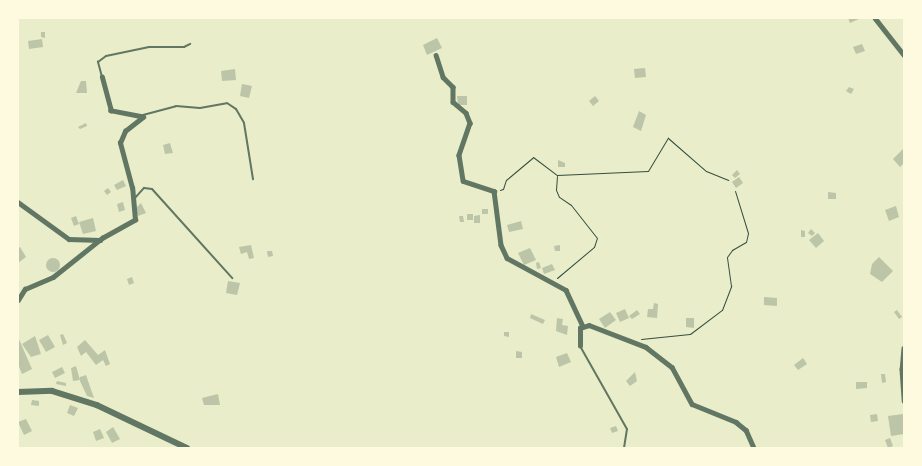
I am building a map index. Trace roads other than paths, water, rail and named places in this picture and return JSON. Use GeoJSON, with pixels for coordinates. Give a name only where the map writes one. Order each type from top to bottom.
{"type":"FeatureCollection","features":[{"type":"Feature","properties":{"kind":"street"},"geometry":{"type":"LineString","coordinates":[[875,18],[904,55]]}},
{"type":"Feature","properties":{"kind":"street"},"geometry":{"type":"LineString","coordinates":[[436,55],[443,77],[453,87],[453,102],[466,113],[470,123],[460,155],[463,181],[494,191],[501,245],[507,258],[566,290],[583,326]]}},
{"type":"Feature","properties":{"kind":"street"},"geometry":{"type":"LineString","coordinates":[[102,76],[111,111],[143,116]]}},
{"type":"Feature","properties":{"kind":"street"},"geometry":{"type":"LineString","coordinates":[[18,300],[25,289],[52,277],[100,240],[134,223],[134,199],[120,143],[125,131],[143,116]]}},
{"type":"Feature","properties":{"kind":"street"},"geometry":{"type":"LineString","coordinates":[[18,202],[69,238],[100,240]]}},
{"type":"Feature","properties":{"kind":"street"},"geometry":{"type":"LineString","coordinates":[[583,326],[597,327],[639,343],[672,367],[692,404],[736,422],[746,430],[754,448]]}},
{"type":"Feature","properties":{"kind":"street"},"geometry":{"type":"LineString","coordinates":[[580,346],[578,332],[583,326]]}},
{"type":"Feature","properties":{"kind":"street"},"geometry":{"type":"LineString","coordinates":[[904,348],[902,389],[904,401]]}},
{"type":"Feature","properties":{"kind":"street"},"geometry":{"type":"LineString","coordinates":[[18,392],[36,389],[70,396],[97,406],[187,448]]}},
{"type":"Feature","properties":{"kind":"lane"},"geometry":{"type":"LineString","coordinates":[[102,76],[98,62],[106,56],[190,44]]}},
{"type":"Feature","properties":{"kind":"lane"},"geometry":{"type":"LineString","coordinates":[[143,116],[176,106],[200,108],[227,103],[236,109],[244,123],[252,179]]}},
{"type":"Feature","properties":{"kind":"lane"},"geometry":{"type":"LineString","coordinates":[[134,199],[144,188],[152,189],[232,278]]}},
{"type":"Feature","properties":{"kind":"lane"},"geometry":{"type":"LineString","coordinates":[[580,346],[627,429],[624,448]]}}]}
